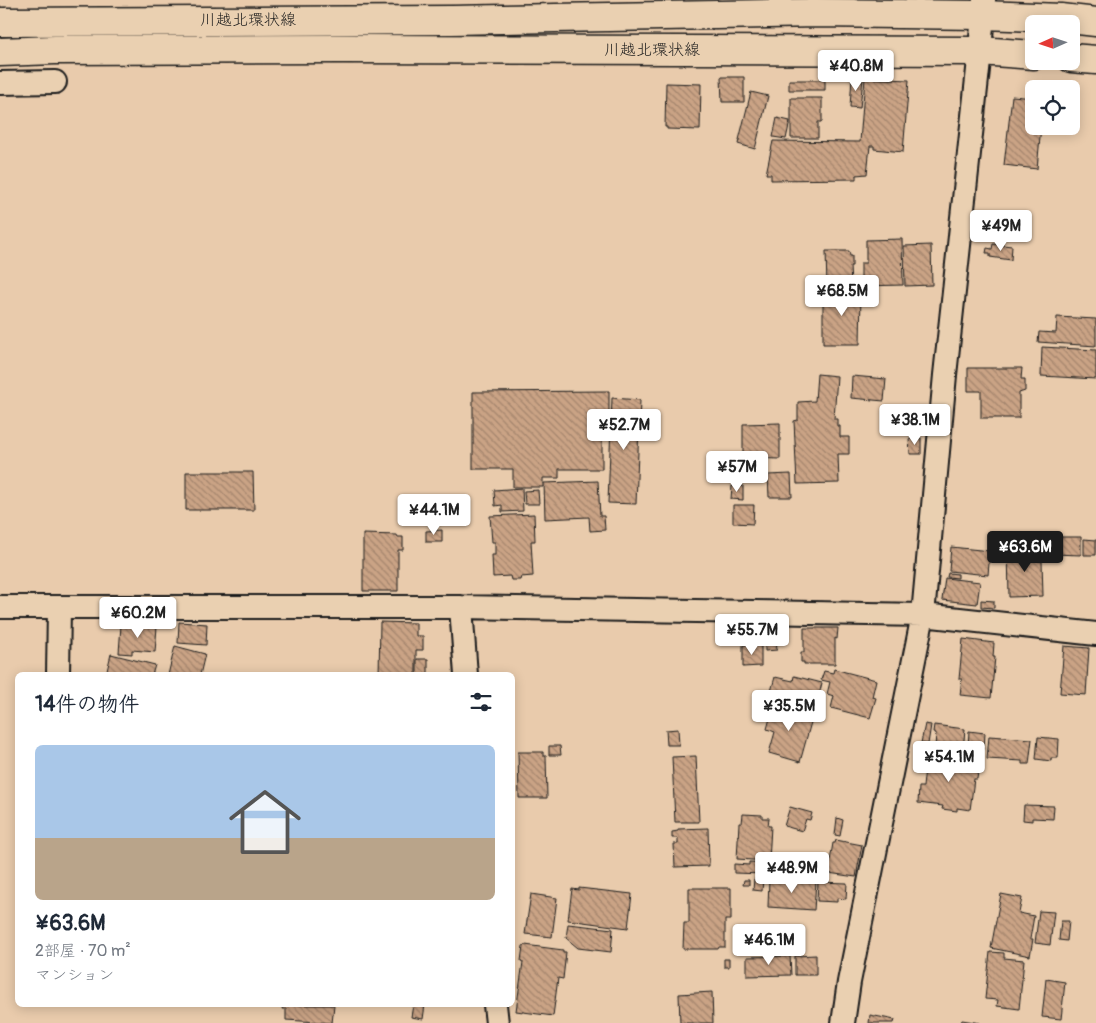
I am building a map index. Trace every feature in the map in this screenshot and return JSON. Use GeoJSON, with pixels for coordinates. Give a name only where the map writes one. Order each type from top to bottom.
{"type":"FeatureCollection","features":[{"type":"Feature","properties":{"kind":"main road","name":"川越北環状線"},"geometry":{"type":"LineString","coordinates":[[0,22],[452,20],[817,7],[983,8],[1096,22]]}},
{"type":"Feature","properties":{"kind":"main road","name":"川越北環状線"},"geometry":{"type":"LineString","coordinates":[[0,52],[313,49],[980,51],[1025,54]]}},
{"type":"Feature","properties":{"kind":"main road"},"geometry":{"type":"LineString","coordinates":[[1080,59],[1096,60]]}},
{"type":"Feature","properties":{"kind":"street"},"geometry":{"type":"LineString","coordinates":[[843,1023],[849,982],[922,616],[983,8]]}},
{"type":"Feature","properties":{"kind":"street"},"geometry":{"type":"LineString","coordinates":[[0,83],[55,82]]}},
{"type":"Feature","properties":{"kind":"street"},"geometry":{"type":"LineString","coordinates":[[0,607],[461,607],[922,616],[1096,634]]}},
{"type":"Feature","properties":{"kind":"street"},"geometry":{"type":"LineString","coordinates":[[58,672],[59,607]]}},
{"type":"Feature","properties":{"kind":"street"},"geometry":{"type":"LineString","coordinates":[[461,607],[466,672]]}},
{"type":"Feature","properties":{"kind":"street"},"geometry":{"type":"LineString","coordinates":[[495,1007],[497,1023]]}},
{"type":"Feature","properties":{"kind":"building"},"geometry":{"type":"Polygon","coordinates":[[[721,77],[744,77],[744,102],[722,102],[721,77]]]}},
{"type":"Feature","properties":{"kind":"building"},"geometry":{"type":"Polygon","coordinates":[[[852,77],[863,78],[860,108],[850,107],[852,77]]]}},
{"type":"Feature","properties":{"kind":"building"},"geometry":{"type":"Polygon","coordinates":[[[865,78],[909,80],[903,152],[874,149],[874,146],[870,146],[867,174],[856,175],[856,179],[771,180],[771,174],[766,174],[773,141],[860,142],[865,78]]]}},
{"type":"Feature","properties":{"kind":"building"},"geometry":{"type":"Polygon","coordinates":[[[789,80],[825,80],[825,90],[789,90],[789,80]]]}},
{"type":"Feature","properties":{"kind":"building"},"geometry":{"type":"Polygon","coordinates":[[[666,83],[701,84],[700,130],[667,129],[665,127],[666,83]]]}},
{"type":"Feature","properties":{"kind":"building"},"geometry":{"type":"Polygon","coordinates":[[[751,92],[768,96],[755,149],[738,144],[751,92]]]}},
{"type":"Feature","properties":{"kind":"building"},"geometry":{"type":"Polygon","coordinates":[[[1012,96],[1025,97],[1025,135],[1040,135],[1037,169],[1004,165],[1012,96]]]}},
{"type":"Feature","properties":{"kind":"building"},"geometry":{"type":"Polygon","coordinates":[[[791,98],[822,98],[822,122],[818,122],[818,138],[791,138],[791,98]]]}},
{"type":"Feature","properties":{"kind":"building"},"geometry":{"type":"Polygon","coordinates":[[[777,118],[790,121],[786,139],[773,137],[777,118]]]}},
{"type":"Feature","properties":{"kind":"building"},"geometry":{"type":"Polygon","coordinates":[[[902,239],[903,285],[861,286],[861,263],[866,263],[866,240],[902,239]]]}},
{"type":"Feature","properties":{"kind":"building"},"geometry":{"type":"Polygon","coordinates":[[[993,244],[1012,246],[1011,260],[990,257],[990,253],[986,253],[987,248],[992,249],[993,244]]]}},
{"type":"Feature","properties":{"kind":"building"},"geometry":{"type":"Polygon","coordinates":[[[931,245],[932,285],[905,286],[904,246],[931,245]]]}},
{"type":"Feature","properties":{"kind":"building"},"geometry":{"type":"Polygon","coordinates":[[[826,251],[849,251],[850,256],[852,256],[852,266],[850,266],[851,287],[827,287],[826,251]]]}},
{"type":"Feature","properties":{"kind":"building"},"geometry":{"type":"Polygon","coordinates":[[[823,291],[857,291],[857,293],[861,293],[860,344],[823,344],[823,291]]]}},
{"type":"Feature","properties":{"kind":"building"},"geometry":{"type":"Polygon","coordinates":[[[1057,317],[1096,319],[1096,346],[1038,342],[1039,332],[1056,333],[1057,317]]]}},
{"type":"Feature","properties":{"kind":"building"},"geometry":{"type":"Polygon","coordinates":[[[1042,347],[1096,350],[1096,379],[1041,376],[1042,347]]]}},
{"type":"Feature","properties":{"kind":"building"},"geometry":{"type":"Polygon","coordinates":[[[968,368],[1022,368],[1021,379],[1025,379],[1025,391],[1019,393],[1019,418],[981,418],[981,391],[968,391],[968,368]]]}},
{"type":"Feature","properties":{"kind":"building"},"geometry":{"type":"Polygon","coordinates":[[[817,374],[837,376],[834,419],[837,419],[837,426],[840,426],[840,437],[849,437],[849,454],[838,454],[839,483],[797,484],[794,421],[798,420],[798,402],[815,401],[817,374]]]}},
{"type":"Feature","properties":{"kind":"building"},"geometry":{"type":"Polygon","coordinates":[[[852,376],[886,379],[884,401],[851,398],[852,376]]]}},
{"type":"Feature","properties":{"kind":"building"},"geometry":{"type":"Polygon","coordinates":[[[609,391],[609,427],[602,436],[602,469],[559,469],[559,478],[543,478],[543,487],[513,487],[513,469],[473,469],[473,392],[609,391]]]}},
{"type":"Feature","properties":{"kind":"building"},"geometry":{"type":"Polygon","coordinates":[[[612,398],[640,400],[636,504],[608,503],[612,398]]]}},
{"type":"Feature","properties":{"kind":"building"},"geometry":{"type":"Polygon","coordinates":[[[780,423],[780,459],[743,458],[743,424],[780,423]]]}},
{"type":"Feature","properties":{"kind":"building"},"geometry":{"type":"Polygon","coordinates":[[[921,438],[921,454],[910,454],[909,439],[921,438]]]}},
{"type":"Feature","properties":{"kind":"building"},"geometry":{"type":"Polygon","coordinates":[[[186,472],[253,472],[254,510],[186,510],[186,472]]]}},
{"type":"Feature","properties":{"kind":"building"},"geometry":{"type":"Polygon","coordinates":[[[791,474],[792,497],[769,497],[768,475],[791,474]]]}},
{"type":"Feature","properties":{"kind":"building"},"geometry":{"type":"Polygon","coordinates":[[[598,481],[600,516],[604,516],[605,530],[590,531],[589,517],[545,519],[544,483],[598,481]]]}},
{"type":"Feature","properties":{"kind":"building"},"geometry":{"type":"Polygon","coordinates":[[[732,486],[743,486],[743,500],[731,499],[732,486]]]}},
{"type":"Feature","properties":{"kind":"building"},"geometry":{"type":"Polygon","coordinates":[[[522,488],[523,511],[502,512],[502,505],[495,506],[494,490],[522,488]]]}},
{"type":"Feature","properties":{"kind":"building"},"geometry":{"type":"Polygon","coordinates":[[[538,490],[539,504],[525,504],[524,491],[538,490]]]}},
{"type":"Feature","properties":{"kind":"building"},"geometry":{"type":"Polygon","coordinates":[[[733,505],[754,505],[753,524],[733,523],[733,505]]]}},
{"type":"Feature","properties":{"kind":"building"},"geometry":{"type":"Polygon","coordinates":[[[534,514],[535,541],[531,541],[533,576],[521,577],[520,580],[511,580],[510,576],[493,577],[492,555],[495,555],[495,542],[492,542],[490,516],[534,514]]]}},
{"type":"Feature","properties":{"kind":"building"},"geometry":{"type":"Polygon","coordinates":[[[442,530],[442,542],[426,542],[426,531],[442,530]]]}},
{"type":"Feature","properties":{"kind":"building"},"geometry":{"type":"Polygon","coordinates":[[[363,534],[397,535],[398,537],[403,537],[403,550],[398,550],[398,591],[363,591],[363,534]]]}},
{"type":"Feature","properties":{"kind":"building"},"geometry":{"type":"Polygon","coordinates":[[[1053,537],[1081,537],[1081,555],[1052,554],[1053,537]]]}},
{"type":"Feature","properties":{"kind":"building"},"geometry":{"type":"Polygon","coordinates":[[[1084,539],[1096,540],[1096,555],[1084,555],[1084,539]]]}},
{"type":"Feature","properties":{"kind":"building"},"geometry":{"type":"Polygon","coordinates":[[[951,547],[990,551],[988,575],[949,571],[951,547]]]}},
{"type":"Feature","properties":{"kind":"building"},"geometry":{"type":"Polygon","coordinates":[[[1008,548],[1033,548],[1033,550],[1038,550],[1038,561],[1042,561],[1043,596],[1009,597],[1008,548]]]}},
{"type":"Feature","properties":{"kind":"building"},"geometry":{"type":"Polygon","coordinates":[[[948,573],[958,574],[958,578],[947,577],[948,573]]]}},
{"type":"Feature","properties":{"kind":"building"},"geometry":{"type":"Polygon","coordinates":[[[945,578],[980,582],[977,604],[942,600],[945,578]]]}},
{"type":"Feature","properties":{"kind":"building"},"geometry":{"type":"Polygon","coordinates":[[[981,600],[994,601],[994,608],[981,607],[981,600]]]}},
{"type":"Feature","properties":{"kind":"building"},"geometry":{"type":"Polygon","coordinates":[[[179,622],[207,624],[206,645],[178,643],[179,622]]]}},
{"type":"Feature","properties":{"kind":"building"},"geometry":{"type":"Polygon","coordinates":[[[380,622],[416,623],[416,636],[423,636],[423,650],[416,650],[416,672],[379,672],[380,622]]]}},
{"type":"Feature","properties":{"kind":"building"},"geometry":{"type":"Polygon","coordinates":[[[121,625],[157,627],[155,652],[132,650],[132,654],[119,653],[121,625]]]}},
{"type":"Feature","properties":{"kind":"building"},"geometry":{"type":"Polygon","coordinates":[[[804,628],[838,628],[837,639],[835,638],[835,664],[804,664],[804,662],[801,662],[801,652],[804,652],[804,628]]]}},
{"type":"Feature","properties":{"kind":"building"},"geometry":{"type":"Polygon","coordinates":[[[776,637],[777,650],[765,651],[765,638],[776,637]]]}},
{"type":"Feature","properties":{"kind":"building"},"geometry":{"type":"Polygon","coordinates":[[[963,639],[994,643],[993,657],[995,657],[991,698],[960,695],[962,679],[959,679],[963,639]]]}},
{"type":"Feature","properties":{"kind":"building"},"geometry":{"type":"Polygon","coordinates":[[[761,644],[761,666],[743,667],[743,645],[761,644]]]}},
{"type":"Feature","properties":{"kind":"building"},"geometry":{"type":"Polygon","coordinates":[[[175,646],[205,654],[201,672],[169,672],[175,646]]]}},
{"type":"Feature","properties":{"kind":"building"},"geometry":{"type":"Polygon","coordinates":[[[1064,646],[1089,648],[1086,695],[1060,693],[1064,646]]]}},
{"type":"Feature","properties":{"kind":"building"},"geometry":{"type":"Polygon","coordinates":[[[111,654],[155,665],[153,672],[107,672],[111,654]]]}},
{"type":"Feature","properties":{"kind":"building"},"geometry":{"type":"Polygon","coordinates":[[[417,659],[428,659],[428,672],[417,672],[417,659]]]}},
{"type":"Feature","properties":{"kind":"building"},"geometry":{"type":"Polygon","coordinates":[[[834,669],[876,680],[872,697],[876,698],[870,718],[831,708],[834,696],[827,694],[830,682],[821,680],[824,671],[833,673],[834,669]]]}},
{"type":"Feature","properties":{"kind":"building"},"geometry":{"type":"Polygon","coordinates":[[[794,676],[822,683],[814,714],[786,707],[788,700],[770,695],[775,677],[793,681],[794,676]]]}},
{"type":"Feature","properties":{"kind":"building"},"geometry":{"type":"Polygon","coordinates":[[[774,704],[813,715],[800,762],[769,753],[775,732],[767,729],[774,704]]]}},
{"type":"Feature","properties":{"kind":"building"},"geometry":{"type":"Polygon","coordinates":[[[925,724],[931,725],[928,744],[921,743],[925,724]]]}},
{"type":"Feature","properties":{"kind":"building"},"geometry":{"type":"Polygon","coordinates":[[[934,725],[965,729],[963,751],[935,748],[936,733],[933,732],[934,725]]]}},
{"type":"Feature","properties":{"kind":"building"},"geometry":{"type":"Polygon","coordinates":[[[678,729],[679,745],[667,745],[666,730],[678,729]]]}},
{"type":"Feature","properties":{"kind":"building"},"geometry":{"type":"Polygon","coordinates":[[[969,731],[985,733],[984,749],[968,747],[969,731]]]}},
{"type":"Feature","properties":{"kind":"building"},"geometry":{"type":"Polygon","coordinates":[[[989,736],[1032,739],[1029,764],[1022,764],[1022,761],[987,759],[989,736]]]}},
{"type":"Feature","properties":{"kind":"building"},"geometry":{"type":"Polygon","coordinates":[[[1038,737],[1059,739],[1058,758],[1051,758],[1051,761],[1036,759],[1038,737]]]}},
{"type":"Feature","properties":{"kind":"building"},"geometry":{"type":"Polygon","coordinates":[[[549,746],[560,746],[561,755],[549,755],[549,746]]]}},
{"type":"Feature","properties":{"kind":"building"},"geometry":{"type":"Polygon","coordinates":[[[518,752],[543,752],[543,756],[546,756],[547,798],[519,798],[518,752]]]}},
{"type":"Feature","properties":{"kind":"building"},"geometry":{"type":"Polygon","coordinates":[[[696,756],[699,822],[675,822],[672,757],[696,756]]]}},
{"type":"Feature","properties":{"kind":"building"},"geometry":{"type":"Polygon","coordinates":[[[938,756],[976,760],[975,763],[979,764],[977,779],[974,779],[970,810],[957,808],[957,811],[942,809],[943,806],[918,803],[919,787],[923,787],[926,758],[937,759],[938,756]]]}},
{"type":"Feature","properties":{"kind":"building"},"geometry":{"type":"Polygon","coordinates":[[[1024,805],[1054,806],[1053,819],[1032,818],[1032,821],[1023,820],[1024,805]]]}},
{"type":"Feature","properties":{"kind":"building"},"geometry":{"type":"Polygon","coordinates":[[[790,807],[812,813],[810,820],[806,819],[802,831],[784,826],[790,807]]]}},
{"type":"Feature","properties":{"kind":"building"},"geometry":{"type":"Polygon","coordinates":[[[743,814],[762,815],[762,818],[769,818],[768,826],[771,826],[769,861],[737,859],[739,823],[742,823],[743,814]]]}},
{"type":"Feature","properties":{"kind":"building"},"geometry":{"type":"Polygon","coordinates":[[[837,818],[843,820],[840,836],[835,835],[837,818]]]}},
{"type":"Feature","properties":{"kind":"building"},"geometry":{"type":"Polygon","coordinates":[[[708,828],[709,866],[675,867],[674,844],[678,844],[678,838],[672,838],[672,832],[678,831],[678,829],[708,828]]]}},
{"type":"Feature","properties":{"kind":"building"},"geometry":{"type":"Polygon","coordinates":[[[836,840],[862,845],[856,877],[828,873],[833,843],[836,840]]]}},
{"type":"Feature","properties":{"kind":"building"},"geometry":{"type":"Polygon","coordinates":[[[749,862],[765,863],[764,874],[734,873],[734,864],[749,865],[749,862]]]}},
{"type":"Feature","properties":{"kind":"building"},"geometry":{"type":"Polygon","coordinates":[[[754,879],[763,879],[762,891],[753,890],[754,879]]]}},
{"type":"Feature","properties":{"kind":"building"},"geometry":{"type":"Polygon","coordinates":[[[769,879],[816,881],[814,910],[768,907],[769,879]]]}},
{"type":"Feature","properties":{"kind":"building"},"geometry":{"type":"Polygon","coordinates":[[[744,880],[749,880],[749,885],[743,885],[744,880]]]}},
{"type":"Feature","properties":{"kind":"building"},"geometry":{"type":"Polygon","coordinates":[[[818,882],[847,883],[846,899],[837,898],[837,902],[817,901],[818,882]]]}},
{"type":"Feature","properties":{"kind":"building"},"geometry":{"type":"Polygon","coordinates":[[[579,888],[632,894],[628,928],[568,920],[572,889],[579,890],[579,888]]]}},
{"type":"Feature","properties":{"kind":"building"},"geometry":{"type":"Polygon","coordinates":[[[689,888],[731,888],[731,920],[725,920],[725,947],[719,947],[718,949],[683,949],[684,923],[689,923],[689,888]]]}},
{"type":"Feature","properties":{"kind":"building"},"geometry":{"type":"Polygon","coordinates":[[[531,894],[557,898],[552,937],[525,934],[531,894]]]}},
{"type":"Feature","properties":{"kind":"building"},"geometry":{"type":"Polygon","coordinates":[[[1001,894],[1022,898],[1019,913],[1034,916],[1030,939],[1033,939],[1030,956],[991,948],[1001,894]]]}},
{"type":"Feature","properties":{"kind":"building"},"geometry":{"type":"Polygon","coordinates":[[[1039,911],[1054,912],[1050,945],[1035,943],[1039,911]]]}},
{"type":"Feature","properties":{"kind":"building"},"geometry":{"type":"Polygon","coordinates":[[[1061,921],[1069,921],[1067,941],[1059,940],[1061,921]]]}},
{"type":"Feature","properties":{"kind":"building"},"geometry":{"type":"Polygon","coordinates":[[[568,924],[613,929],[611,952],[578,948],[566,938],[568,924]]]}},
{"type":"Feature","properties":{"kind":"building"},"geometry":{"type":"Polygon","coordinates":[[[523,946],[566,952],[563,979],[558,978],[553,1016],[516,1011],[523,962],[521,961],[523,946]]]}},
{"type":"Feature","properties":{"kind":"building"},"geometry":{"type":"Polygon","coordinates":[[[990,952],[1004,953],[1004,958],[1024,960],[1019,1009],[997,1006],[998,1000],[985,999],[990,952]]]}},
{"type":"Feature","properties":{"kind":"building"},"geometry":{"type":"Polygon","coordinates":[[[816,955],[816,975],[795,975],[795,956],[816,955]]]}},
{"type":"Feature","properties":{"kind":"building"},"geometry":{"type":"Polygon","coordinates":[[[790,956],[791,975],[747,976],[747,957],[790,956]]]}},
{"type":"Feature","properties":{"kind":"building"},"geometry":{"type":"Polygon","coordinates":[[[724,959],[729,959],[729,967],[724,967],[724,959]]]}},
{"type":"Feature","properties":{"kind":"building"},"geometry":{"type":"Polygon","coordinates":[[[1046,979],[1065,982],[1061,1019],[1042,1017],[1046,979]]]}},
{"type":"Feature","properties":{"kind":"building"},"geometry":{"type":"Polygon","coordinates":[[[712,992],[713,1023],[680,1023],[679,994],[712,992]]]}},
{"type":"Feature","properties":{"kind":"building"},"geometry":{"type":"Polygon","coordinates":[[[282,1007],[334,1007],[332,1023],[286,1020],[286,1009],[282,1009],[282,1007]]]}},
{"type":"Feature","properties":{"kind":"building"},"geometry":{"type":"Polygon","coordinates":[[[413,1007],[425,1007],[423,1019],[411,1017],[413,1007]]]}},
{"type":"Feature","properties":{"kind":"building"},"geometry":{"type":"Polygon","coordinates":[[[870,1015],[895,1020],[894,1023],[869,1023],[870,1015]]]}},
{"type":"Feature","properties":{"kind":"building"},"geometry":{"type":"Polygon","coordinates":[[[962,1020],[980,1023],[961,1023],[962,1020]]]}}]}
